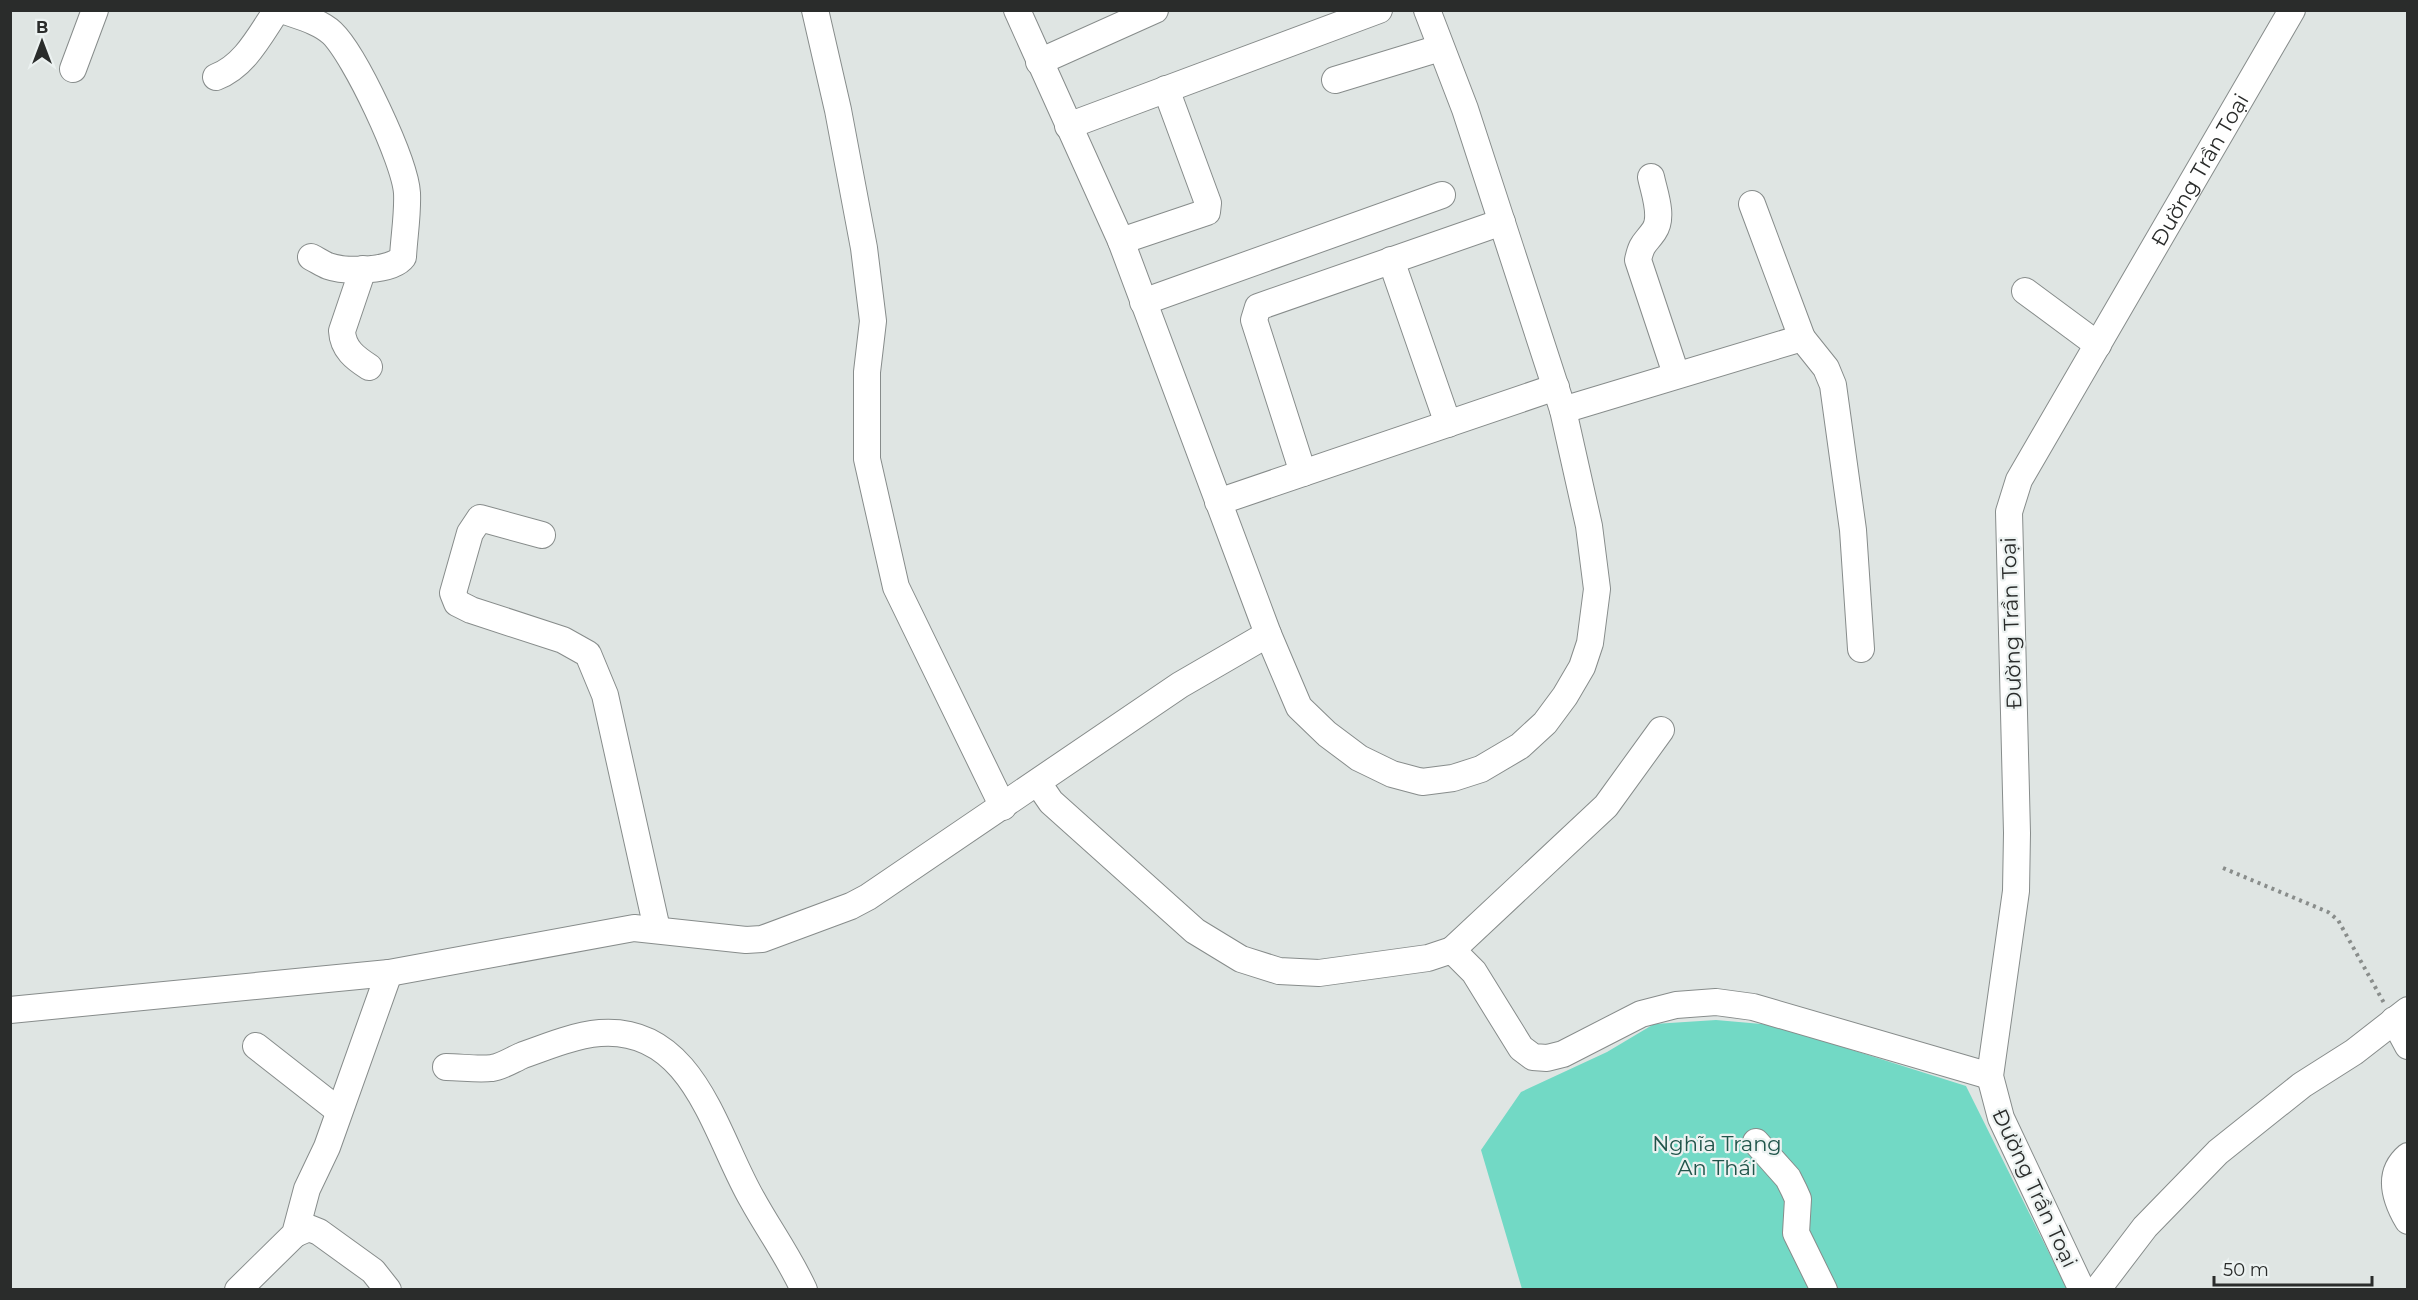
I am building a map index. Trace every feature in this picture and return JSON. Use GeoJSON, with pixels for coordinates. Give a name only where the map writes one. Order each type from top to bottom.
{"type":"FeatureCollection","features":[{"type":"Feature","properties":{"kind":"street"},"geometry":{"type":"LineString","coordinates":[[73,69],[95,10]]}},
{"type":"Feature","properties":{"kind":"street"},"geometry":{"type":"LineString","coordinates":[[216,77],[231,71],[244,58],[276,10]]}},
{"type":"Feature","properties":{"kind":"street"},"geometry":{"type":"LineString","coordinates":[[282,10],[312,21],[331,32],[343,46],[394,144],[402,166],[407,194],[403,257],[396,263],[363,269],[328,266],[311,257]]}},
{"type":"Feature","properties":{"kind":"street"},"geometry":{"type":"LineString","coordinates":[[815,10],[838,110],[864,248],[873,321],[867,372],[867,459],[896,587],[1003,807]]}},
{"type":"Feature","properties":{"kind":"street"},"geometry":{"type":"LineString","coordinates":[[1017,10],[1121,241],[1268,634],[1299,707],[1327,734],[1359,758],[1392,774],[1422,782],[1446,780],[1481,769],[1520,746],[1545,723],[1582,668],[1590,643],[1597,589],[1588,526],[1559,399],[1465,109],[1427,10]]}},
{"type":"Feature","properties":{"kind":"street"},"geometry":{"type":"LineString","coordinates":[[1039,62],[1155,10]]}},
{"type":"Feature","properties":{"kind":"street"},"geometry":{"type":"LineString","coordinates":[[1068,126],[1379,10]]}},
{"type":"Feature","properties":{"kind":"street","name":"Đường Trần Toại"},"geometry":{"type":"LineString","coordinates":[[2082,1290],[2001,1118],[1990,1076],[2016,891],[2009,512],[2019,480],[2292,10]]}},
{"type":"Feature","properties":{"kind":"street"},"geometry":{"type":"LineString","coordinates":[[1335,80],[1440,48]]}},
{"type":"Feature","properties":{"kind":"street"},"geometry":{"type":"LineString","coordinates":[[1121,241],[1207,212],[1208,202],[1166,89]]}},
{"type":"Feature","properties":{"kind":"street"},"geometry":{"type":"LineString","coordinates":[[1651,177],[1658,208],[1658,221],[1655,230],[1641,244],[1638,260],[1676,375]]}},
{"type":"Feature","properties":{"kind":"street"},"geometry":{"type":"LineString","coordinates":[[1143,302],[1442,195]]}},
{"type":"Feature","properties":{"kind":"street"},"geometry":{"type":"LineString","coordinates":[[1752,204],[1802,338],[1826,368],[1833,385],[1853,530],[1861,649]]}},
{"type":"Feature","properties":{"kind":"street"},"geometry":{"type":"LineString","coordinates":[[1303,473],[1254,315],[1258,307],[1502,222]]}},
{"type":"Feature","properties":{"kind":"street"},"geometry":{"type":"LineString","coordinates":[[1391,260],[1448,424]]}},
{"type":"Feature","properties":{"kind":"street"},"geometry":{"type":"LineString","coordinates":[[363,269],[342,331],[343,341],[357,360],[369,367]]}},
{"type":"Feature","properties":{"kind":"street"},"geometry":{"type":"LineString","coordinates":[[2025,291],[2098,345]]}},
{"type":"Feature","properties":{"kind":"street"},"geometry":{"type":"LineString","coordinates":[[1218,502],[1448,424],[1676,375],[1802,338]]}},
{"type":"Feature","properties":{"kind":"street"},"geometry":{"type":"LineString","coordinates":[[542,535],[480,518],[470,533],[453,593],[457,603],[471,610],[562,640],[588,654],[605,695],[657,929]]}},
{"type":"Feature","properties":{"kind":"street"},"geometry":{"type":"LineString","coordinates":[[10,1010],[389,973],[634,928],[747,940],[762,939],[851,906],[868,897],[1180,685],[1268,634]]}},
{"type":"Feature","properties":{"kind":"street"},"geometry":{"type":"LineString","coordinates":[[1038,783],[1051,802],[1195,931],[1240,959],[1280,971],[1319,973],[1428,958],[1452,950],[1606,806],[1661,730]]}},
{"type":"Feature","properties":{"kind":"street"},"geometry":{"type":"LineString","coordinates":[[1452,950],[1474,972],[1521,1048],[1533,1057],[1547,1058],[1563,1054],[1641,1014],[1676,1005],[1716,1002],[1753,1006],[1990,1076]]}},
{"type":"Feature","properties":{"kind":"street"},"geometry":{"type":"LineString","coordinates":[[295,1234],[307,1189],[327,1148],[389,973]]}},
{"type":"Feature","properties":{"kind":"street"},"geometry":{"type":"LineString","coordinates":[[2097,1290],[2145,1227],[2218,1152],[2302,1085],[2354,1052],[2401,1015],[2408,1046]]}},
{"type":"Feature","properties":{"kind":"street"},"geometry":{"type":"LineString","coordinates":[[446,1066],[493,1068],[542,1049],[599,1033],[635,1035],[656,1043],[686,1072],[705,1102],[751,1198],[791,1261],[804,1290]]}},
{"type":"Feature","properties":{"kind":"street"},"geometry":{"type":"LineString","coordinates":[[256,1046],[339,1111]]}},
{"type":"Feature","properties":{"kind":"street"},"geometry":{"type":"LineString","coordinates":[[1755,1142],[1788,1178],[1794,1190],[1798,1199],[1796,1233],[1824,1290]]}},
{"type":"Feature","properties":{"kind":"street"},"geometry":{"type":"LineString","coordinates":[[2408,1155],[2399,1163],[2394,1178],[2399,1206],[2408,1221]]}},
{"type":"Feature","properties":{"kind":"street"},"geometry":{"type":"LineString","coordinates":[[238,1290],[295,1234],[309,1228],[319,1232],[373,1271],[387,1290]]}},
{"type":"Feature","properties":{"kind":"path"},"geometry":{"type":"LineString","coordinates":[[2223,868],[2328,912],[2338,920],[2401,1015]]}},
{"type":"Feature","properties":{"kind":"green space","name":"Nghĩa Trang An Thái"},"geometry":{"type":"Polygon","coordinates":[[[1716,1020],[1773,1025],[1966,1086],[2067,1289],[1522,1289],[1481,1150],[1521,1092],[1607,1052],[1654,1024],[1716,1020]]]}}]}
